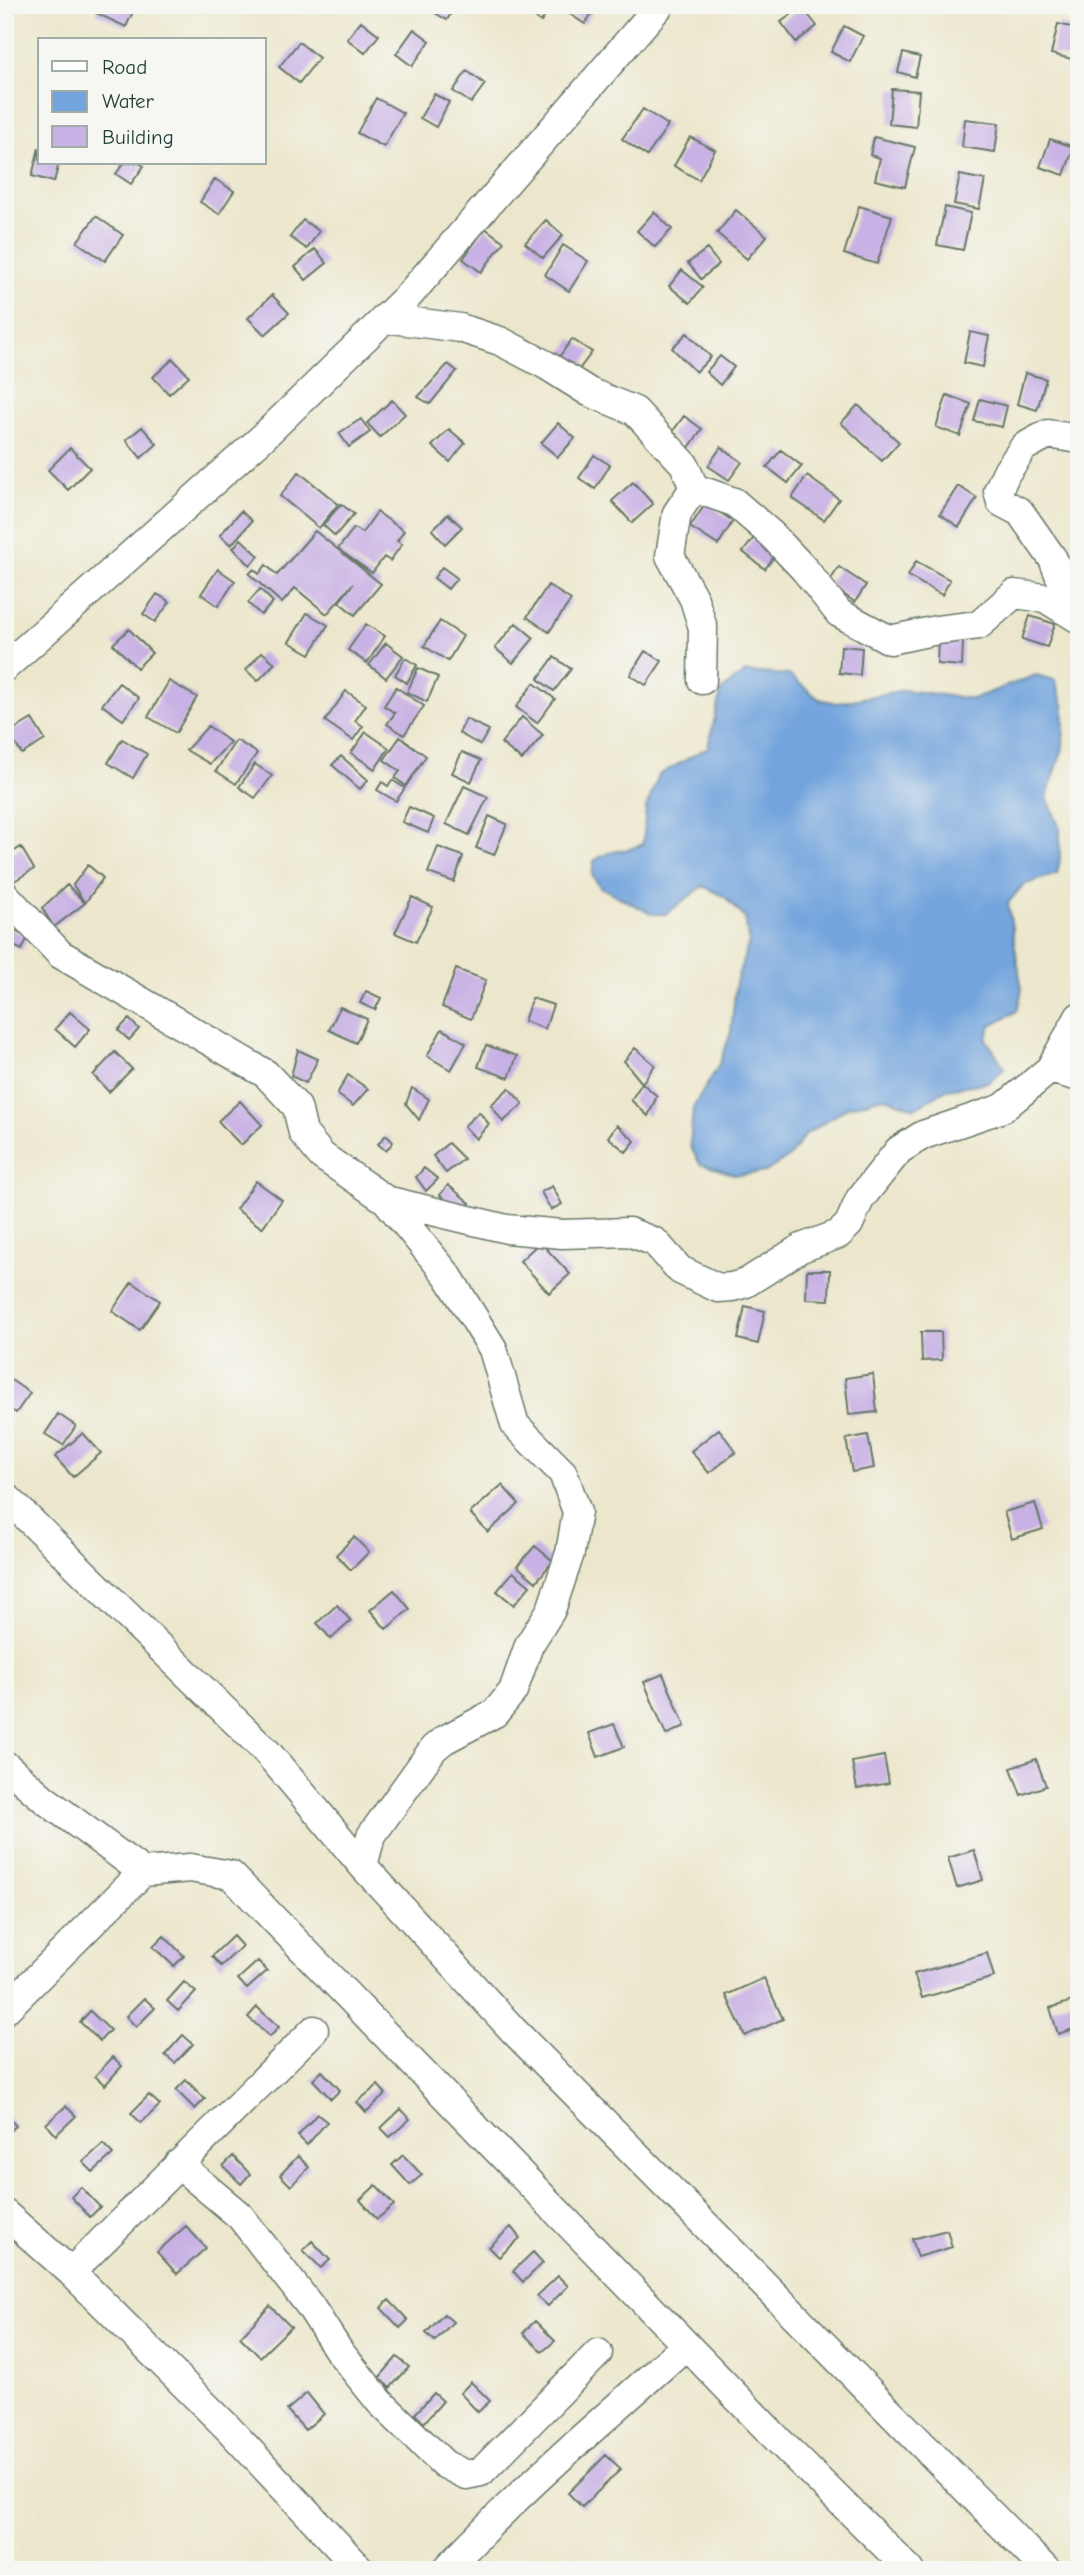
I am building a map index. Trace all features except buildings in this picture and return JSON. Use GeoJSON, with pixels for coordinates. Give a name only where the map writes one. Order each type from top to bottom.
{"type":"FeatureCollection","features":[{"type":"Feature","properties":{"kind":"street"},"geometry":{"type":"LineString","coordinates":[[5,667],[261,439],[409,295],[660,5]]}},
{"type":"Feature","properties":{"kind":"street"},"geometry":{"type":"LineString","coordinates":[[383,318],[460,328],[500,341],[589,392],[635,411],[684,464],[694,488],[734,502],[805,570],[839,613],[890,640],[979,625],[1014,594],[1045,598],[1071,614]]}},
{"type":"Feature","properties":{"kind":"street"},"geometry":{"type":"LineString","coordinates":[[1071,614],[1053,559],[1020,512],[1001,502],[998,491],[1006,473],[1024,447],[1048,434],[1079,439]]}},
{"type":"Feature","properties":{"kind":"street"},"geometry":{"type":"LineString","coordinates":[[694,488],[677,513],[670,556],[694,599],[703,628],[702,680]]}},
{"type":"Feature","properties":{"kind":"street"},"geometry":{"type":"LineString","coordinates":[[5,895],[60,954],[266,1074],[297,1107],[303,1133],[322,1156],[386,1199],[448,1276],[492,1349],[515,1424],[563,1474],[578,1511],[570,1553],[551,1610],[528,1645],[513,1691],[495,1713],[434,1748],[371,1836],[363,1866]]}},
{"type":"Feature","properties":{"kind":"street"},"geometry":{"type":"LineString","coordinates":[[386,1199],[507,1229],[562,1234],[629,1232],[655,1242],[680,1270],[718,1288],[732,1287],[746,1283],[802,1248],[839,1234],[849,1224],[860,1199],[899,1150],[923,1135],[1003,1108],[1049,1069],[1079,1017]]}},
{"type":"Feature","properties":{"kind":"street"},"geometry":{"type":"LineString","coordinates":[[1049,1069],[1079,1077]]}},
{"type":"Feature","properties":{"kind":"street"},"geometry":{"type":"LineString","coordinates":[[5,1496],[267,1752],[363,1866],[513,2030],[1046,2570]]}},
{"type":"Feature","properties":{"kind":"street"},"geometry":{"type":"LineString","coordinates":[[5,1765],[44,1799],[144,1872]]}},
{"type":"Feature","properties":{"kind":"street"},"geometry":{"type":"LineString","coordinates":[[5,2010],[144,1872],[190,1868],[231,1874],[687,2345],[910,2570]]}},
{"type":"Feature","properties":{"kind":"street"},"geometry":{"type":"LineString","coordinates":[[71,2272],[314,2030]]}},
{"type":"Feature","properties":{"kind":"street"},"geometry":{"type":"LineString","coordinates":[[178,2164],[240,2216],[380,2402],[444,2464],[466,2475],[481,2472],[598,2353]]}},
{"type":"Feature","properties":{"kind":"street"},"geometry":{"type":"LineString","coordinates":[[5,2214],[71,2272],[228,2428],[361,2570]]}},
{"type":"Feature","properties":{"kind":"street"},"geometry":{"type":"LineString","coordinates":[[446,2570],[578,2441],[687,2345]]}},
{"type":"Feature","properties":{"kind":"water"},"geometry":{"type":"Polygon","coordinates":[[[745,672],[789,675],[819,699],[837,703],[904,690],[972,699],[1036,675],[1055,680],[1064,708],[1063,748],[1047,797],[1060,829],[1057,874],[1023,885],[1008,903],[1022,990],[1017,1011],[991,1025],[986,1039],[1005,1068],[989,1082],[947,1089],[915,1108],[883,1097],[848,1107],[805,1135],[789,1157],[765,1172],[737,1175],[700,1164],[690,1146],[693,1108],[720,1063],[731,1032],[736,982],[749,942],[745,918],[724,896],[703,886],[666,914],[652,914],[600,887],[592,875],[594,861],[601,856],[643,844],[646,808],[659,775],[708,747],[721,691],[745,672]]]}}]}
